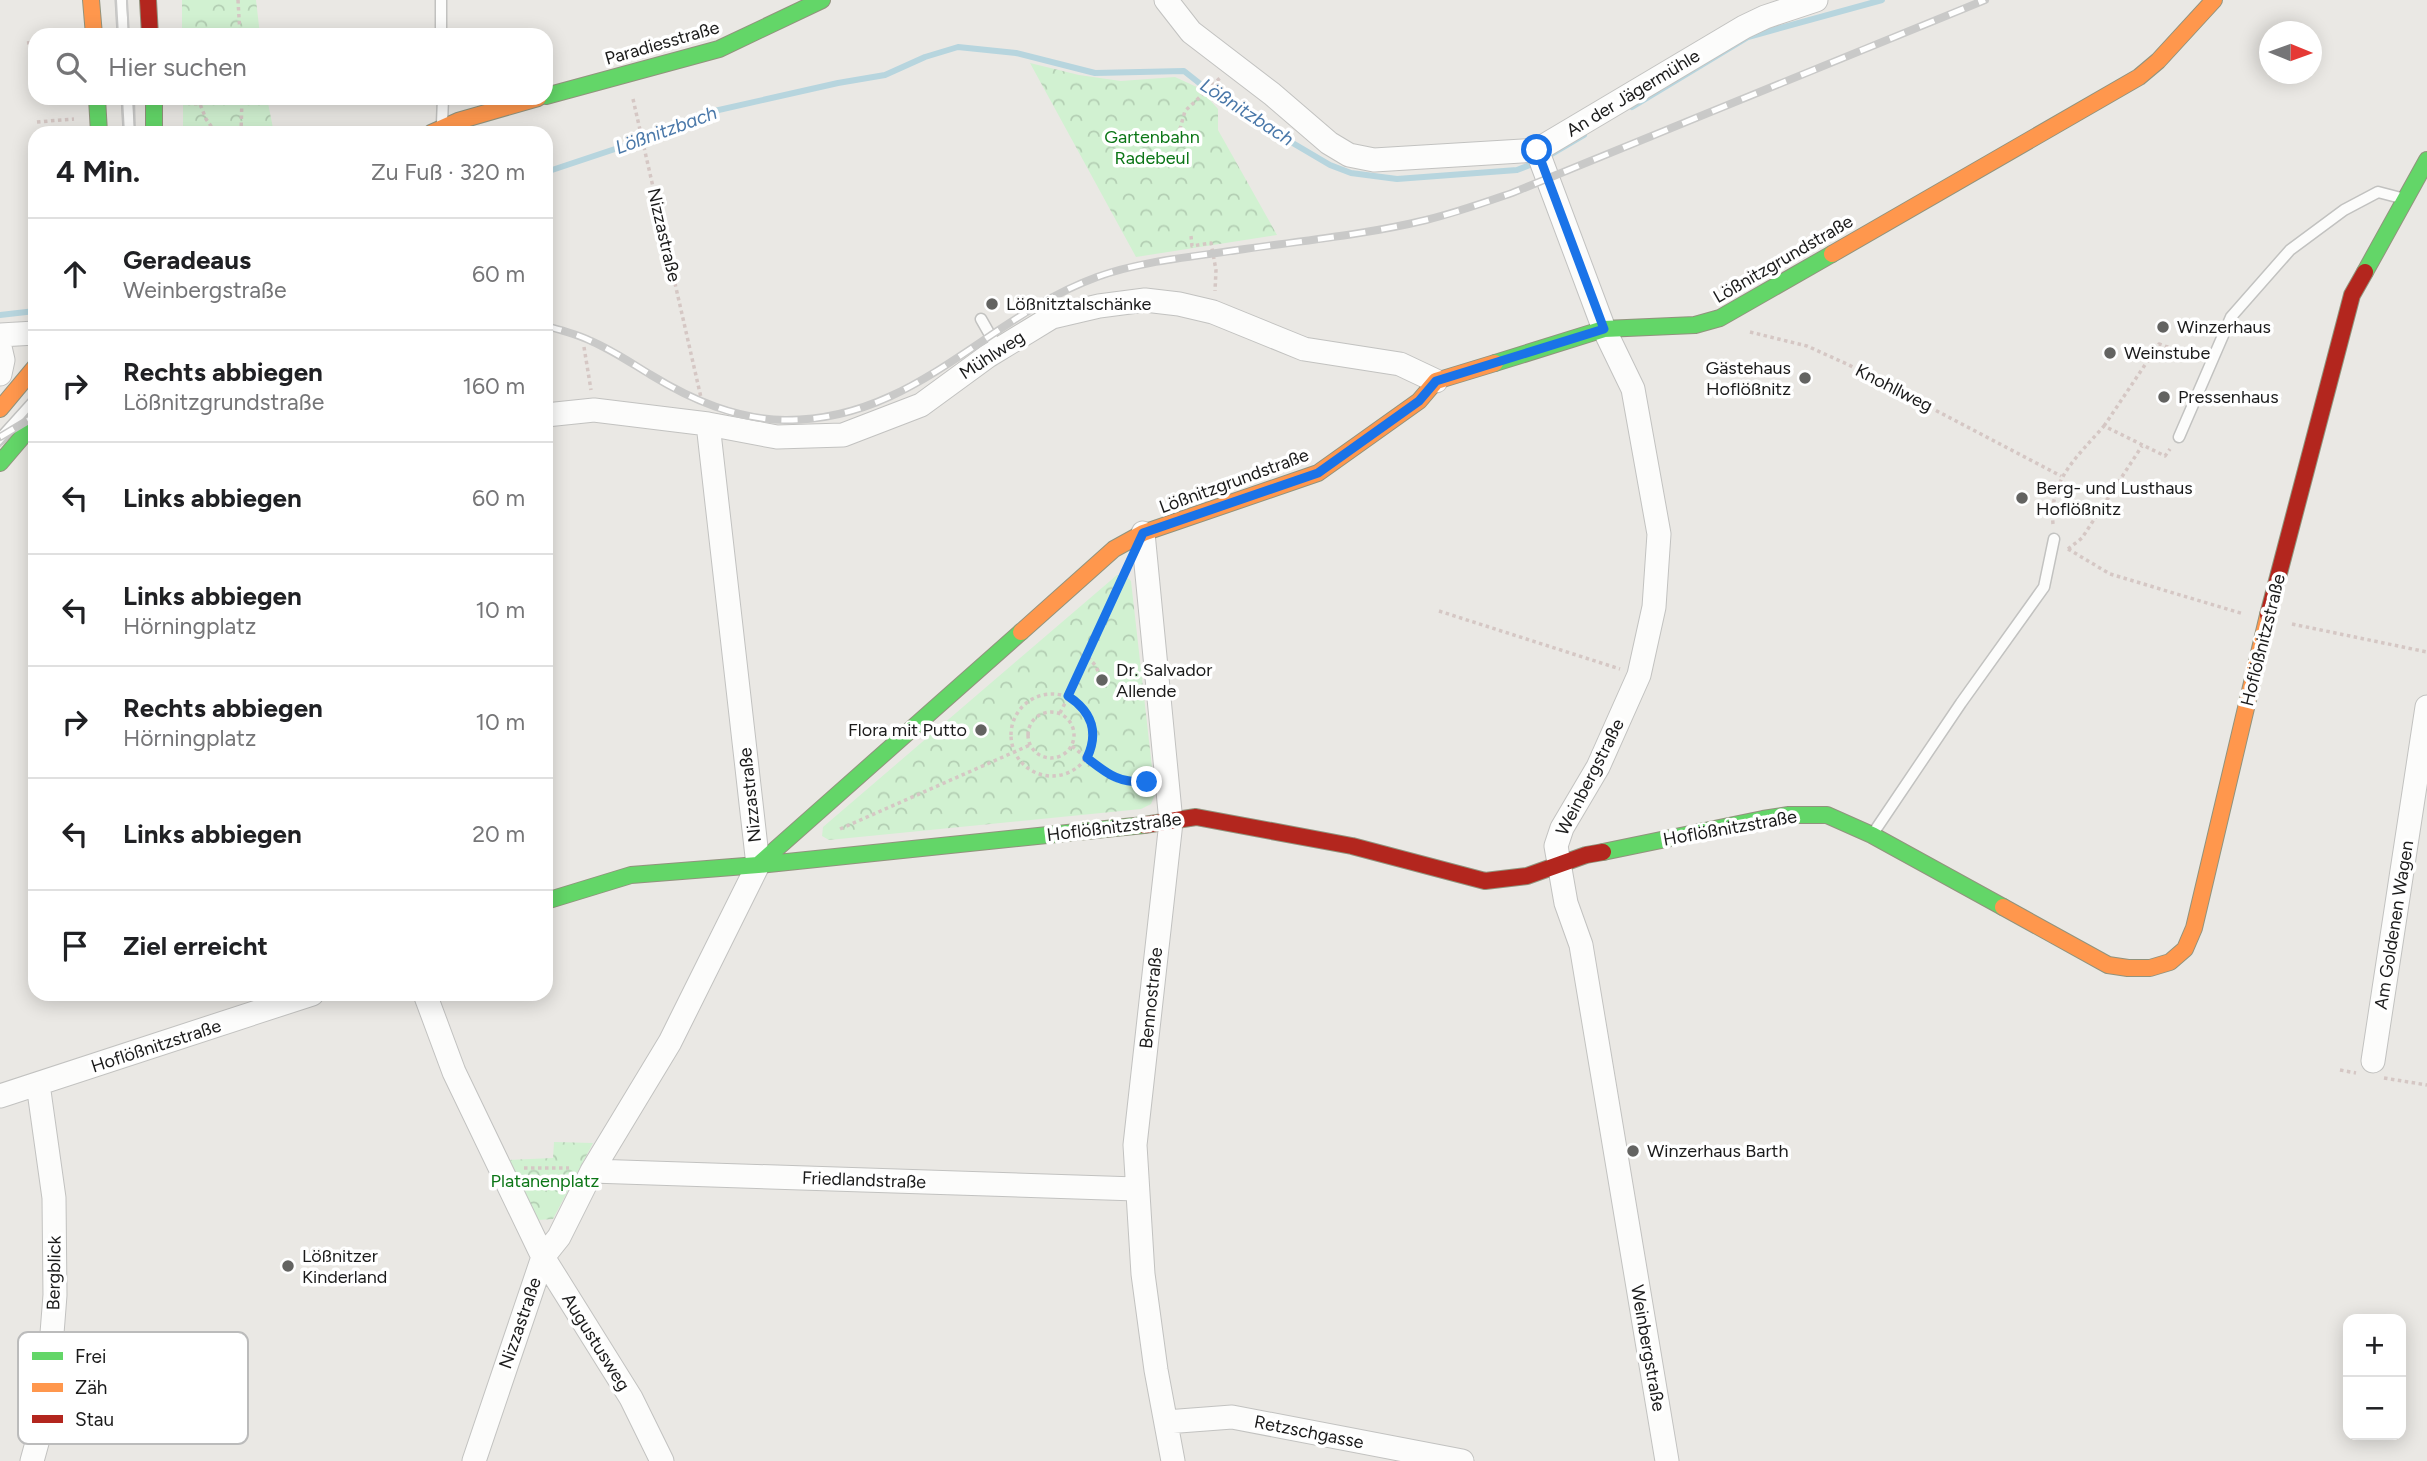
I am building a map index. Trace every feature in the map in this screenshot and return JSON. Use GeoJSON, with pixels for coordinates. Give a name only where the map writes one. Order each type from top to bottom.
{"type":"FeatureCollection","features":[{"type":"Feature","properties":{"kind":"street"},"geometry":{"type":"LineString","coordinates":[[91,0],[93,28]]}},
{"type":"Feature","properties":{"kind":"street"},"geometry":{"type":"LineString","coordinates":[[148,0],[150,28]]}},
{"type":"Feature","properties":{"kind":"street","name":"Paradiesstraße"},"geometry":{"type":"LineString","coordinates":[[553,94],[719,49],[822,0]]}},
{"type":"Feature","properties":{"kind":"street","name":"An der Jägermühle"},"geometry":{"type":"LineString","coordinates":[[1166,0],[1191,32],[1272,94],[1329,143],[1349,155],[1363,159],[1399,160],[1539,157],[1744,27],[1816,0]]}},
{"type":"Feature","properties":{"kind":"street","name":"Lößnitzgrundstraße"},"geometry":{"type":"LineString","coordinates":[[758,865],[1114,549],[1143,533],[1318,473],[1419,401],[1436,381],[1604,329],[1695,325],[1720,318],[2139,77],[2158,61],[2214,0]]}},
{"type":"Feature","properties":{"kind":"street"},"geometry":{"type":"LineString","coordinates":[[97,105],[99,126]]}},
{"type":"Feature","properties":{"kind":"street"},"geometry":{"type":"LineString","coordinates":[[154,105],[154,126]]}},
{"type":"Feature","properties":{"kind":"street"},"geometry":{"type":"LineString","coordinates":[[447,126],[514,105]]}},
{"type":"Feature","properties":{"kind":"street","name":"Weinbergstraße"},"geometry":{"type":"LineString","coordinates":[[1539,157],[1604,329],[1633,389],[1659,534],[1654,607],[1639,675],[1598,767],[1562,828],[1556,846],[1566,903],[1581,945],[1667,1461]]}},
{"type":"Feature","properties":{"kind":"street","name":"Hoflößnitzstraße"},"geometry":{"type":"LineString","coordinates":[[553,899],[631,876],[1171,822],[1196,817],[1352,846],[1485,881],[1527,876],[1586,855],[1789,815],[1827,815],[1872,835],[2108,965],[2129,969],[2160,965],[2185,950],[2194,928],[2267,621],[2352,295],[2427,160]]}},
{"type":"Feature","properties":{"kind":"street","name":"Mühlweg"},"geometry":{"type":"LineString","coordinates":[[553,414],[594,410],[708,424],[777,438],[843,435],[921,405],[998,349],[1052,317],[1098,306],[1145,300],[1213,312],[1304,349],[1400,364],[1436,381]]}},
{"type":"Feature","properties":{"kind":"street"},"geometry":{"type":"LineString","coordinates":[[0,335],[28,333]]}},
{"type":"Feature","properties":{"kind":"street"},"geometry":{"type":"LineString","coordinates":[[0,347],[3,360],[0,374]]}},
{"type":"Feature","properties":{"kind":"street"},"geometry":{"type":"LineString","coordinates":[[0,409],[28,376]]}},
{"type":"Feature","properties":{"kind":"street","name":"Nizzastraße"},"geometry":{"type":"LineString","coordinates":[[474,1461],[543,1257],[558,1237],[592,1171],[670,1042],[758,865],[708,424]]}},
{"type":"Feature","properties":{"kind":"street"},"geometry":{"type":"LineString","coordinates":[[0,463],[28,430]]}},
{"type":"Feature","properties":{"kind":"street","name":"Bennostraße"},"geometry":{"type":"LineString","coordinates":[[1143,533],[1171,822],[1135,1145],[1136,1189],[1143,1274],[1173,1461]]}},
{"type":"Feature","properties":{"kind":"street","name":"Am Goldenen Wagen"},"geometry":{"type":"LineString","coordinates":[[2373,1061],[2427,707]]}},
{"type":"Feature","properties":{"kind":"street","name":"Hoflößnitzstraße"},"geometry":{"type":"LineString","coordinates":[[0,1096],[291,1001]]}},
{"type":"Feature","properties":{"kind":"street","name":"Augustusweg"},"geometry":{"type":"LineString","coordinates":[[428,1001],[454,1072],[543,1257],[631,1398],[662,1461]]}},
{"type":"Feature","properties":{"kind":"street","name":"Bergblick"},"geometry":{"type":"LineString","coordinates":[[38,1084],[54,1198],[55,1295],[52,1332]]}},
{"type":"Feature","properties":{"kind":"street","name":"Friedlandstraße"},"geometry":{"type":"LineString","coordinates":[[592,1171],[1136,1189]]}},
{"type":"Feature","properties":{"kind":"street","name":"Retzschgasse"},"geometry":{"type":"LineString","coordinates":[[1166,1422],[1231,1418],[1455,1460]]}},
{"type":"Feature","properties":{"kind":"street","name":"Bergblick"},"geometry":{"type":"LineString","coordinates":[[33,1461],[37,1444]]}},
{"type":"Feature","properties":{"kind":"lane"},"geometry":{"type":"LineString","coordinates":[[121,0],[123,28]]}},
{"type":"Feature","properties":{"kind":"lane"},"geometry":{"type":"LineString","coordinates":[[441,0],[441,28]]}},
{"type":"Feature","properties":{"kind":"lane"},"geometry":{"type":"LineString","coordinates":[[127,105],[129,126]]}},
{"type":"Feature","properties":{"kind":"lane"},"geometry":{"type":"LineString","coordinates":[[439,126],[443,119],[443,105]]}},
{"type":"Feature","properties":{"kind":"lane"},"geometry":{"type":"LineString","coordinates":[[2179,437],[2231,317],[2290,250],[2344,210],[2378,192],[2404,198]]}},
{"type":"Feature","properties":{"kind":"lane"},"geometry":{"type":"LineString","coordinates":[[981,319],[998,349]]}},
{"type":"Feature","properties":{"kind":"lane"},"geometry":{"type":"LineString","coordinates":[[0,439],[28,408]]}},
{"type":"Feature","properties":{"kind":"lane"},"geometry":{"type":"LineString","coordinates":[[1872,835],[2044,587],[2054,539]]}},
{"type":"Feature","properties":{"kind":"path"},"geometry":{"type":"LineString","coordinates":[[238,0],[240,28]]}},
{"type":"Feature","properties":{"kind":"path"},"geometry":{"type":"LineString","coordinates":[[1178,136],[1185,111],[1235,66]]}},
{"type":"Feature","properties":{"kind":"path","name":"Nizzastraße"},"geometry":{"type":"LineString","coordinates":[[627,73],[708,424]]}},
{"type":"Feature","properties":{"kind":"path"},"geometry":{"type":"LineString","coordinates":[[200,105],[211,126]]}},
{"type":"Feature","properties":{"kind":"path"},"geometry":{"type":"LineString","coordinates":[[241,126],[242,105]]}},
{"type":"Feature","properties":{"kind":"path"},"geometry":{"type":"LineString","coordinates":[[37,122],[75,119]]}},
{"type":"Feature","properties":{"kind":"path"},"geometry":{"type":"LineString","coordinates":[[1191,236],[1192,246],[1211,243],[1216,270]]}},
{"type":"Feature","properties":{"kind":"path","name":"Knohllweg"},"geometry":{"type":"LineString","coordinates":[[1720,318],[1733,328],[1807,346],[1986,435],[2061,476]]}},
{"type":"Feature","properties":{"kind":"path"},"geometry":{"type":"LineString","coordinates":[[2217,350],[2199,358],[2159,344],[2104,426],[2061,476],[2052,510],[2054,539],[2110,574],[2267,621]]}},
{"type":"Feature","properties":{"kind":"path"},"geometry":{"type":"LineString","coordinates":[[584,347],[594,410]]}},
{"type":"Feature","properties":{"kind":"path"},"geometry":{"type":"LineString","coordinates":[[2104,426],[2165,456],[2179,437]]}},
{"type":"Feature","properties":{"kind":"path"},"geometry":{"type":"LineString","coordinates":[[2068,549],[2082,538],[2142,446]]}},
{"type":"Feature","properties":{"kind":"path"},"geometry":{"type":"LineString","coordinates":[[1060,713],[1127,571]]}},
{"type":"Feature","properties":{"kind":"path"},"geometry":{"type":"LineString","coordinates":[[1439,611],[1639,675]]}},
{"type":"Feature","properties":{"kind":"path"},"geometry":{"type":"LineString","coordinates":[[2286,623],[2427,652]]}},
{"type":"Feature","properties":{"kind":"path"},"geometry":{"type":"LineString","coordinates":[[1088,657],[1101,677]]}},
{"type":"Feature","properties":{"kind":"path"},"geometry":{"type":"LineString","coordinates":[[1036,696],[1068,696],[1087,712],[1092,723],[1094,735],[1087,758],[1077,769],[1063,775],[1049,776],[1029,769],[1014,752],[1011,731],[1019,710],[1036,696]]}},
{"type":"Feature","properties":{"kind":"path"},"geometry":{"type":"LineString","coordinates":[[1044,712],[1060,713],[1073,727],[1075,737],[1066,753],[1051,758],[1043,757],[1030,745],[1028,730],[1037,716],[1044,712]]}},
{"type":"Feature","properties":{"kind":"path"},"geometry":{"type":"LineString","coordinates":[[835,831],[1030,745]]}},
{"type":"Feature","properties":{"kind":"path"},"geometry":{"type":"LineString","coordinates":[[1072,746],[1112,777],[1122,781],[1153,784]]}},
{"type":"Feature","properties":{"kind":"path"},"geometry":{"type":"LineString","coordinates":[[501,1168],[569,1168]]}},
{"type":"Feature","properties":{"kind":"green space"},"geometry":{"type":"Polygon","coordinates":[[[182,0],[256,0],[259,28],[182,28],[182,0]]]}},
{"type":"Feature","properties":{"kind":"green space","name":"Gartenbahn Radebeul"},"geometry":{"type":"Polygon","coordinates":[[[1030,63],[1079,75],[1121,81],[1175,77],[1199,88],[1218,109],[1218,130],[1277,235],[1136,257],[1030,63]]]}},
{"type":"Feature","properties":{"kind":"green space"},"geometry":{"type":"Polygon","coordinates":[[[183,105],[268,105],[273,126],[183,126],[183,105]]]}},
{"type":"Feature","properties":{"kind":"green space"},"geometry":{"type":"Polygon","coordinates":[[[1117,575],[1125,575],[1131,581],[1155,794],[1151,804],[1141,809],[829,840],[822,836],[823,827],[1117,575]]]}},
{"type":"Feature","properties":{"kind":"green space","name":"Platanenplatz"},"geometry":{"type":"Polygon","coordinates":[[[554,1142],[593,1143],[553,1219],[538,1220],[506,1160],[553,1158],[554,1142]]]}},
{"type":"Feature","properties":{"kind":"waterway","name":"Lößnitzbach"},"geometry":{"type":"LineString","coordinates":[[1632,107],[1748,37],[1882,0]]}},
{"type":"Feature","properties":{"kind":"waterway","name":"Lößnitzbach"},"geometry":{"type":"LineString","coordinates":[[553,170],[663,133],[701,114],[885,75],[925,57],[958,47],[1016,53],[1095,73],[1184,71],[1208,90],[1274,132],[1330,165],[1351,173],[1397,179],[1517,170],[1535,163]]}},
{"type":"Feature","properties":{"kind":"waterway","name":"Lößnitzbach"},"geometry":{"type":"LineString","coordinates":[[1545,158],[1584,135]]}},
{"type":"Feature","properties":{"kind":"waterway","name":"Lößnitzbach"},"geometry":{"type":"LineString","coordinates":[[0,315],[28,312]]}},
{"type":"Feature","properties":{"kind":"tram line"},"geometry":{"type":"LineString","coordinates":[[116,0],[118,28]]}},
{"type":"Feature","properties":{"kind":"tram line"},"geometry":{"type":"LineString","coordinates":[[127,0],[129,28]]}},
{"type":"Feature","properties":{"kind":"tram line"},"geometry":{"type":"LineString","coordinates":[[122,105],[124,126]]}},
{"type":"Feature","properties":{"kind":"tram line"},"geometry":{"type":"LineString","coordinates":[[134,105],[135,126]]}},
{"type":"Feature","properties":{"kind":"tram line"},"geometry":{"type":"LineString","coordinates":[[0,446],[28,414]]}},
{"type":"Feature","properties":{"kind":"railway"},"geometry":{"type":"LineString","coordinates":[[553,328],[599,345],[682,392],[732,412],[785,420],[831,416],[872,404],[911,386],[1019,317],[1057,295],[1097,277],[1167,260],[1379,230],[1458,211],[1512,193],[1985,0]]}},
{"type":"Feature","properties":{"kind":"railway"},"geometry":{"type":"LineString","coordinates":[[0,437],[28,420]]}},
{"type":"Feature","properties":{"kind":"traffic: fast"},"geometry":{"type":"LineString","coordinates":[[553,94],[719,49],[822,0]]}},
{"type":"Feature","properties":{"kind":"traffic: fast"},"geometry":{"type":"LineString","coordinates":[[97,105],[99,126]]}},
{"type":"Feature","properties":{"kind":"traffic: fast"},"geometry":{"type":"LineString","coordinates":[[154,105],[154,126]]}},
{"type":"Feature","properties":{"kind":"traffic: fast"},"geometry":{"type":"LineString","coordinates":[[2365,272],[2427,160]]}},
{"type":"Feature","properties":{"kind":"traffic: fast"},"geometry":{"type":"LineString","coordinates":[[1495,363],[1604,329],[1695,325],[1720,318],[1832,254]]}},
{"type":"Feature","properties":{"kind":"traffic: fast"},"geometry":{"type":"LineString","coordinates":[[0,463],[28,430]]}},
{"type":"Feature","properties":{"kind":"traffic: fast"},"geometry":{"type":"LineString","coordinates":[[758,865],[1021,632]]}},
{"type":"Feature","properties":{"kind":"traffic: fast"},"geometry":{"type":"LineString","coordinates":[[1603,852],[1763,819],[1789,815],[1827,815],[1872,835],[2003,907]]}},
{"type":"Feature","properties":{"kind":"traffic: fast"},"geometry":{"type":"LineString","coordinates":[[553,899],[631,875],[758,865],[1144,825]]}},
{"type":"Feature","properties":{"kind":"traffic: slow"},"geometry":{"type":"LineString","coordinates":[[91,0],[93,28]]}},
{"type":"Feature","properties":{"kind":"traffic: slow"},"geometry":{"type":"LineString","coordinates":[[1832,254],[2139,77],[2158,61],[2214,0]]}},
{"type":"Feature","properties":{"kind":"traffic: slow"},"geometry":{"type":"LineString","coordinates":[[447,126],[514,105]]}},
{"type":"Feature","properties":{"kind":"traffic: slow"},"geometry":{"type":"LineString","coordinates":[[1021,632],[1114,549],[1143,533],[1318,473],[1419,401],[1436,381],[1495,363]]}},
{"type":"Feature","properties":{"kind":"traffic: slow"},"geometry":{"type":"LineString","coordinates":[[0,409],[28,375]]}},
{"type":"Feature","properties":{"kind":"traffic: slow"},"geometry":{"type":"LineString","coordinates":[[2003,907],[2108,965],[2150,968],[2170,962],[2185,949],[2194,928],[2268,615]]}},
{"type":"Feature","properties":{"kind":"traffic: jam"},"geometry":{"type":"LineString","coordinates":[[148,0],[150,28]]}},
{"type":"Feature","properties":{"kind":"traffic: jam"},"geometry":{"type":"LineString","coordinates":[[2268,615],[2352,295],[2365,272]]}},
{"type":"Feature","properties":{"kind":"traffic: jam"},"geometry":{"type":"LineString","coordinates":[[1144,825],[1196,817],[1352,846],[1485,881],[1527,876],[1586,855],[1603,852]]}},
{"type":"Feature","properties":{"kind":"place","name":"Lößnitztalschänke"},"geometry":{"type":"Point","coordinates":[992,304]}},
{"type":"Feature","properties":{"kind":"place","name":"Winzerhaus"},"geometry":{"type":"Point","coordinates":[2163,327]}},
{"type":"Feature","properties":{"kind":"place","name":"Weinstube"},"geometry":{"type":"Point","coordinates":[2110,353]}},
{"type":"Feature","properties":{"kind":"place","name":"Gästehaus Hoflößnitz"},"geometry":{"type":"Point","coordinates":[1805,378]}},
{"type":"Feature","properties":{"kind":"place","name":"Pressenhaus"},"geometry":{"type":"Point","coordinates":[2164,397]}},
{"type":"Feature","properties":{"kind":"place","name":"Berg- und Lusthaus Hoflößnitz"},"geometry":{"type":"Point","coordinates":[2022,498]}},
{"type":"Feature","properties":{"kind":"place","name":"Dr. Salvador Allende"},"geometry":{"type":"Point","coordinates":[1102,680]}},
{"type":"Feature","properties":{"kind":"place","name":"Flora mit Putto"},"geometry":{"type":"Point","coordinates":[981,730]}},
{"type":"Feature","properties":{"kind":"place","name":"Winzerhaus Barth"},"geometry":{"type":"Point","coordinates":[1633,1151]}},
{"type":"Feature","properties":{"kind":"place","name":"Lößnitzer Kinderland"},"geometry":{"type":"Point","coordinates":[288,1266]}},
{"type":"Feature","properties":{"kind":"route"},"geometry":{"type":"LineString","coordinates":[[1147,782],[1134,783],[1112,777],[1087,758],[1094,735],[1092,723],[1079,703],[1068,696],[1143,533],[1318,473],[1419,401],[1436,381],[1604,329],[1537,150]]}}]}
